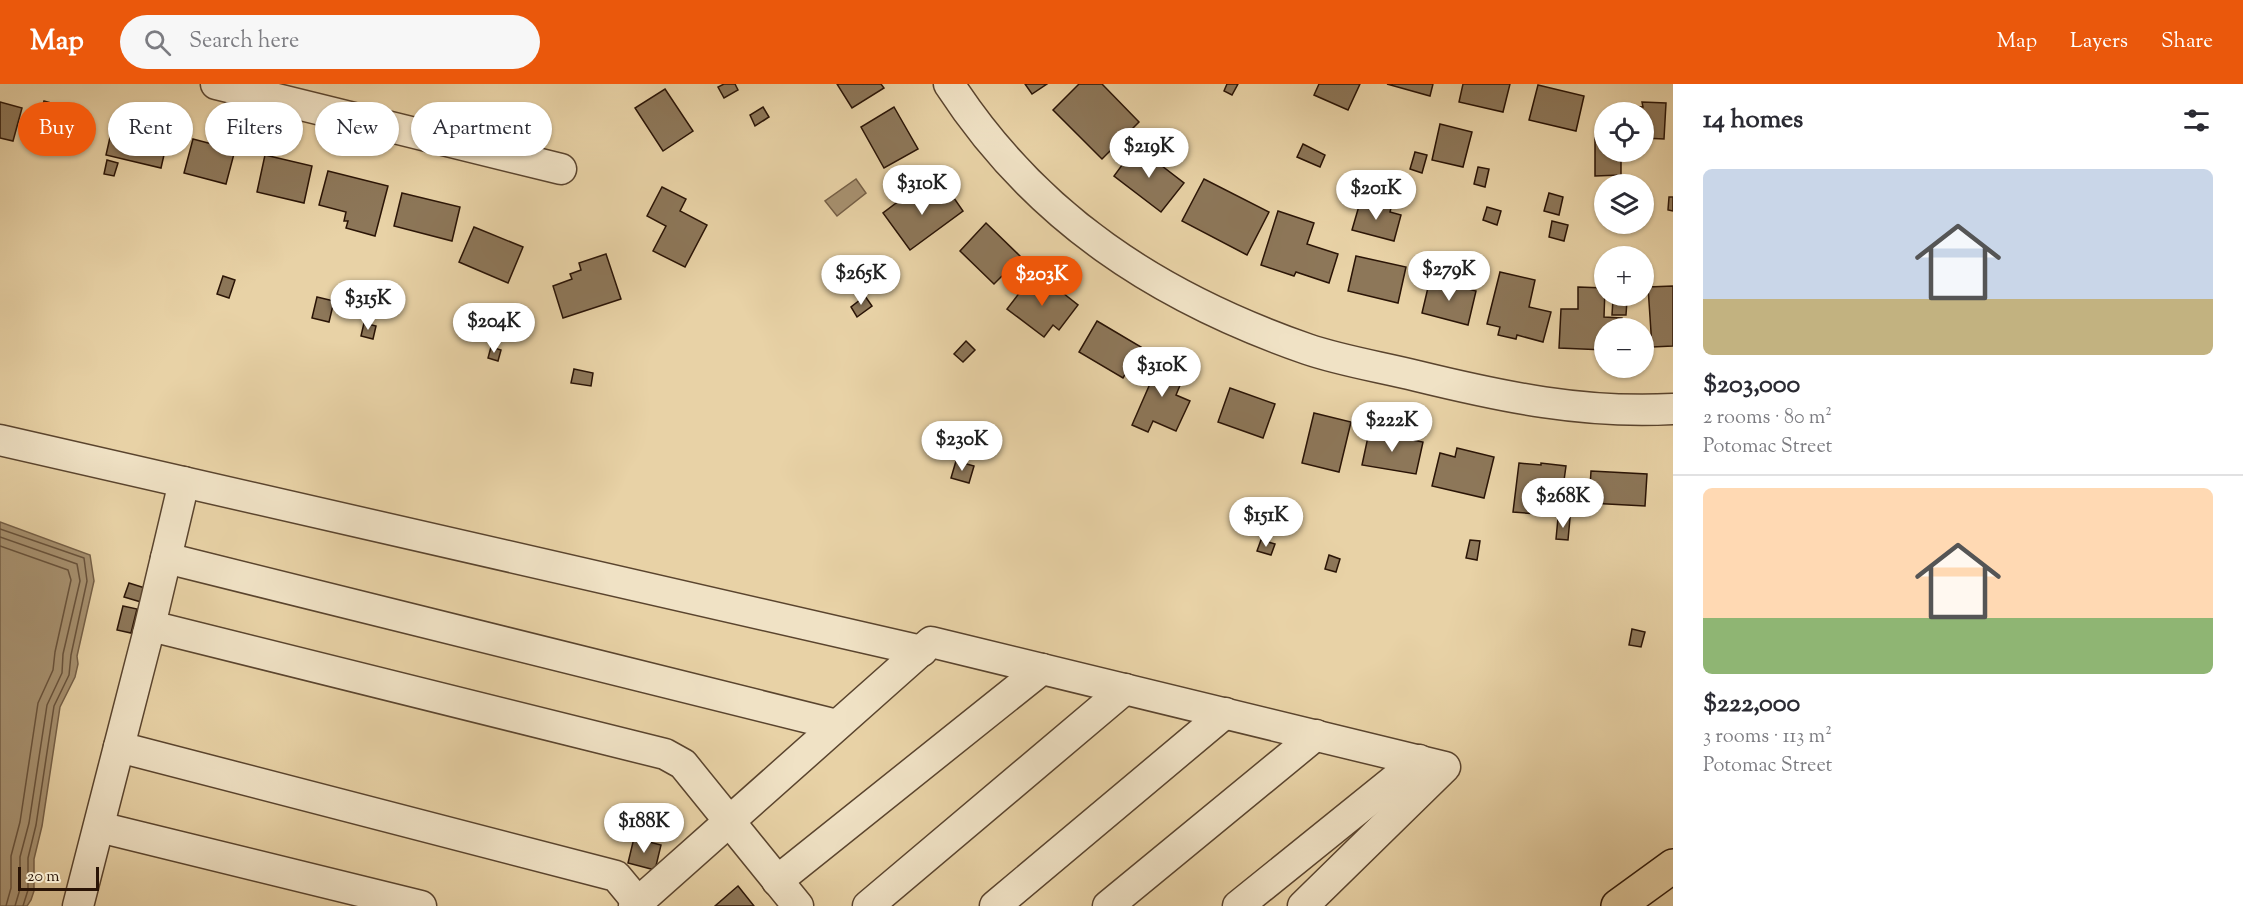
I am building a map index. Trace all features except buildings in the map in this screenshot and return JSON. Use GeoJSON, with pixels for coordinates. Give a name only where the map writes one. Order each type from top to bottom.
{"type":"FeatureCollection","features":[{"type":"Feature","properties":{"kind":"highway"},"geometry":{"type":"LineString","coordinates":[[1618,906],[1673,866]]}},
{"type":"Feature","properties":{"kind":"street"},"geometry":{"type":"LineString","coordinates":[[216,84],[280,92],[561,169]]}},
{"type":"Feature","properties":{"kind":"street"},"geometry":{"type":"LineString","coordinates":[[949,84],[967,112],[1006,160],[1047,202],[1095,242],[1172,290],[1240,323],[1310,350],[1493,395],[1611,411],[1673,409]]}},
{"type":"Feature","properties":{"kind":"street"},"geometry":{"type":"LineString","coordinates":[[0,440],[922,651]]}},
{"type":"Feature","properties":{"kind":"street"},"geometry":{"type":"LineString","coordinates":[[78,906],[148,634],[184,482]]}},
{"type":"Feature","properties":{"kind":"street"},"geometry":{"type":"LineString","coordinates":[[166,558],[837,725]]}},
{"type":"Feature","properties":{"kind":"street"},"geometry":{"type":"LineString","coordinates":[[148,634],[159,628],[665,754],[683,764],[798,906]]}},
{"type":"Feature","properties":{"kind":"street"},"geometry":{"type":"LineString","coordinates":[[119,747],[616,876],[638,905],[931,642],[1445,767],[1303,906]]}},
{"type":"Feature","properties":{"kind":"street"},"geometry":{"type":"LineString","coordinates":[[777,881],[1042,669]]}},
{"type":"Feature","properties":{"kind":"street"},"geometry":{"type":"LineString","coordinates":[[868,906],[1125,689]]}},
{"type":"Feature","properties":{"kind":"street"},"geometry":{"type":"LineString","coordinates":[[994,906],[1225,713]]}},
{"type":"Feature","properties":{"kind":"street"},"geometry":{"type":"LineString","coordinates":[[1108,906],[1316,735]]}},
{"type":"Feature","properties":{"kind":"street"},"geometry":{"type":"LineString","coordinates":[[1238,906],[1419,760]]}},
{"type":"Feature","properties":{"kind":"street"},"geometry":{"type":"LineString","coordinates":[[99,827],[421,906]]}},
{"type":"Feature","properties":{"kind":"water"},"geometry":{"type":"Polygon","coordinates":[[[856,179],[866,193],[837,216],[825,201],[856,179]]]}},
{"type":"Feature","properties":{"kind":"water"},"geometry":{"type":"Polygon","coordinates":[[[0,522],[90,555],[94,581],[77,656],[75,677],[60,707],[42,826],[34,859],[34,891],[27,906],[0,906],[0,522]]]}}]}
